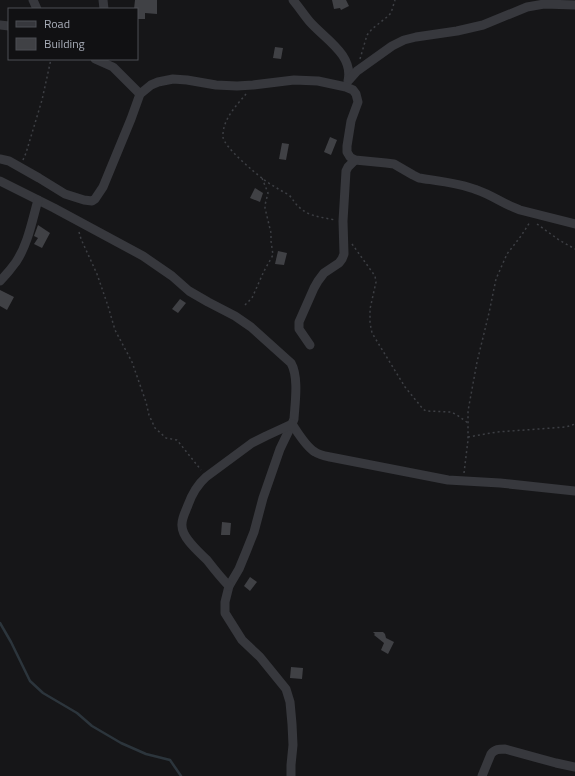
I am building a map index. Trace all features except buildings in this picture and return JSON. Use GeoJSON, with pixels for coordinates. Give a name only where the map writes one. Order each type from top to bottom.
{"type":"FeatureCollection","features":[{"type":"Feature","properties":{"kind":"street"},"geometry":{"type":"LineString","coordinates":[[293,0],[310,22],[346,61],[349,70],[347,83]]}},
{"type":"Feature","properties":{"kind":"street"},"geometry":{"type":"LineString","coordinates":[[347,83],[357,71],[392,46],[404,40],[483,25],[527,7],[544,4],[575,5]]}},
{"type":"Feature","properties":{"kind":"street"},"geometry":{"type":"LineString","coordinates":[[100,60],[113,63],[140,94]]}},
{"type":"Feature","properties":{"kind":"street"},"geometry":{"type":"LineString","coordinates":[[0,159],[10,162],[65,194],[88,201],[95,199],[103,187],[140,94],[151,85],[173,79],[216,85],[253,85],[294,80],[347,83],[358,97],[358,102],[351,121],[347,146],[348,156],[355,160],[394,164],[419,178],[457,184],[493,196],[511,207],[575,224]]}},
{"type":"Feature","properties":{"kind":"street"},"geometry":{"type":"LineString","coordinates":[[310,345],[299,330],[299,322],[318,281],[324,273],[342,259],[344,254],[343,221],[346,171],[355,160]]}},
{"type":"Feature","properties":{"kind":"street"},"geometry":{"type":"LineString","coordinates":[[0,181],[143,256],[189,290],[235,316],[251,327],[294,367],[296,381],[294,419],[280,449],[263,498],[254,532],[239,569],[228,586],[225,602],[225,613],[242,640],[260,657],[286,689],[292,724],[293,745],[290,776]]}},
{"type":"Feature","properties":{"kind":"street"},"geometry":{"type":"LineString","coordinates":[[0,282],[16,263],[22,252],[27,240],[38,200]]}},
{"type":"Feature","properties":{"kind":"street"},"geometry":{"type":"LineString","coordinates":[[228,586],[207,560],[192,545],[183,532],[182,522],[189,501],[195,489],[206,477],[252,443],[292,424]]}},
{"type":"Feature","properties":{"kind":"street"},"geometry":{"type":"LineString","coordinates":[[292,424],[301,438],[312,450],[321,454],[448,480],[500,483],[575,491]]}},
{"type":"Feature","properties":{"kind":"street"},"geometry":{"type":"LineString","coordinates":[[482,776],[491,754],[493,751],[498,749],[505,749],[575,767]]}},
{"type":"Feature","properties":{"kind":"path"},"geometry":{"type":"LineString","coordinates":[[357,71],[367,35],[387,17],[395,0]]}},
{"type":"Feature","properties":{"kind":"path"},"geometry":{"type":"LineString","coordinates":[[19,167],[26,153],[36,122],[51,60]]}},
{"type":"Feature","properties":{"kind":"path"},"geometry":{"type":"LineString","coordinates":[[253,85],[226,120],[223,137],[224,141],[233,153],[262,178],[289,195],[299,207],[309,215],[343,221]]}},
{"type":"Feature","properties":{"kind":"path"},"geometry":{"type":"LineString","coordinates":[[245,305],[252,298],[273,255],[271,233],[265,208],[268,193],[262,178]]}},
{"type":"Feature","properties":{"kind":"path"},"geometry":{"type":"LineString","coordinates":[[463,481],[468,437],[468,411],[477,362],[496,279],[507,254],[532,219]]}},
{"type":"Feature","properties":{"kind":"path"},"geometry":{"type":"LineString","coordinates":[[76,220],[81,239],[97,274],[115,330],[132,362],[152,424],[158,432],[166,438],[177,440],[206,477]]}},
{"type":"Feature","properties":{"kind":"path"},"geometry":{"type":"LineString","coordinates":[[537,223],[559,240],[575,249]]}},
{"type":"Feature","properties":{"kind":"path"},"geometry":{"type":"LineString","coordinates":[[352,243],[375,276],[376,282],[370,309],[372,333],[405,387],[426,411],[451,412],[468,423]]}},
{"type":"Feature","properties":{"kind":"path"},"geometry":{"type":"LineString","coordinates":[[468,437],[497,432],[566,427],[575,424]]}},
{"type":"Feature","properties":{"kind":"waterway"},"geometry":{"type":"LineString","coordinates":[[0,623],[30,681],[43,693],[77,713],[92,726],[121,743],[146,754],[170,760],[181,776]]}}]}
